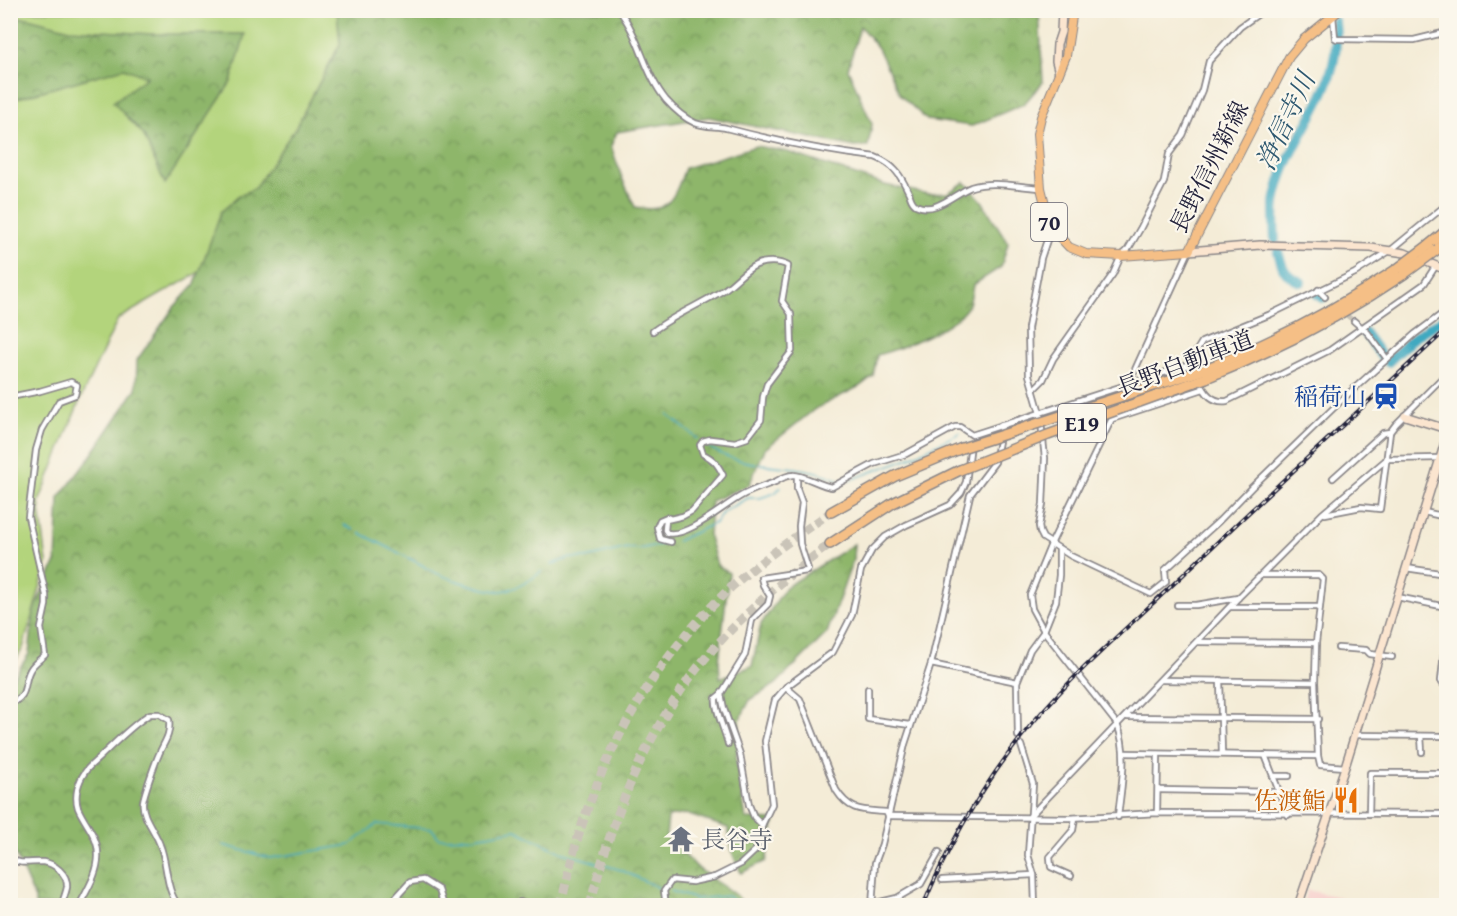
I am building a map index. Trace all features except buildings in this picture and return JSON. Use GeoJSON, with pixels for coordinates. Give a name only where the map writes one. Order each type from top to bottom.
{"type":"FeatureCollection","features":[{"type":"Feature","properties":{"kind":"highway","name":"長野自動車道"},"geometry":{"type":"LineString","coordinates":[[830,544],[893,503],[960,470],[1205,374],[1297,328],[1400,271],[1433,247],[1446,231]]}},
{"type":"Feature","properties":{"kind":"highway","name":"長野自動車道"},"geometry":{"type":"LineString","coordinates":[[1433,247],[1446,243]]}},
{"type":"Feature","properties":{"kind":"highway","name":"長野自動車道"},"geometry":{"type":"LineString","coordinates":[[831,512],[895,477],[962,448],[1205,374]]}},
{"type":"Feature","properties":{"kind":"main road","name":"70"},"geometry":{"type":"LineString","coordinates":[[1051,228],[1041,188],[1037,134],[1041,117],[1068,46],[1073,10]]}},
{"type":"Feature","properties":{"kind":"main road","name":"長野信州新線"},"geometry":{"type":"LineString","coordinates":[[1051,228],[1059,238],[1076,251],[1086,254],[1120,256],[1189,251],[1289,57],[1304,39],[1336,13]]}},
{"type":"Feature","properties":{"kind":"street"},"geometry":{"type":"LineString","coordinates":[[619,10],[627,22],[655,83],[666,100],[692,122],[780,142],[886,161],[901,176],[912,202],[921,206],[938,205],[976,186],[1002,184],[1041,188]]}},
{"type":"Feature","properties":{"kind":"street"},"geometry":{"type":"LineString","coordinates":[[1059,73],[1056,61],[1062,10]]}},
{"type":"Feature","properties":{"kind":"street"},"geometry":{"type":"LineString","coordinates":[[1034,389],[1043,380],[1053,359],[1113,274],[1120,256],[1132,243],[1164,182],[1169,154],[1183,135],[1202,90],[1209,61],[1240,27],[1264,10]]}},
{"type":"Feature","properties":{"kind":"street"},"geometry":{"type":"LineString","coordinates":[[1336,13],[1335,38],[1338,39],[1414,40],[1443,33]]}},
{"type":"Feature","properties":{"kind":"street"},"geometry":{"type":"LineString","coordinates":[[1435,267],[1424,284],[1330,350],[1227,401],[1213,399],[1203,389],[1194,363],[1197,347],[1202,342],[1271,314],[1355,273],[1391,250],[1446,205]]}},
{"type":"Feature","properties":{"kind":"street"},"geometry":{"type":"LineString","coordinates":[[1051,228],[1041,258],[1028,328],[1029,375],[1040,413],[1045,458],[1043,504],[1039,526],[1043,538],[1059,549],[1116,579],[1151,594],[1166,582],[1165,570],[1220,521],[1298,441],[1387,359],[1446,311]]}},
{"type":"Feature","properties":{"kind":"street"},"geometry":{"type":"LineString","coordinates":[[1118,817],[1124,753],[1122,736],[1117,724],[1044,631],[1032,609],[1030,596],[1189,251],[1260,245],[1371,248],[1405,253],[1446,270]]}},
{"type":"Feature","properties":{"kind":"street"},"geometry":{"type":"LineString","coordinates":[[652,331],[669,319],[723,290],[753,266],[774,263],[783,263],[788,266],[782,301],[791,314],[792,351],[768,384],[763,397],[761,420],[747,438],[735,442],[710,439],[703,441],[700,445],[703,454],[711,457],[718,464],[723,475],[692,511],[683,516],[669,518],[667,516],[660,520],[657,527],[660,539],[670,543]]}},
{"type":"Feature","properties":{"kind":"street"},"geometry":{"type":"LineString","coordinates":[[1318,290],[1325,297]]}},
{"type":"Feature","properties":{"kind":"street"},"geometry":{"type":"LineString","coordinates":[[1354,321],[1368,333],[1387,359]]}},
{"type":"Feature","properties":{"kind":"street"},"geometry":{"type":"LineString","coordinates":[[972,435],[1194,363]]}},
{"type":"Feature","properties":{"kind":"street"},"geometry":{"type":"LineString","coordinates":[[1322,514],[1361,507],[1380,509],[1390,432],[1446,374]]}},
{"type":"Feature","properties":{"kind":"street"},"geometry":{"type":"LineString","coordinates":[[10,397],[71,382],[77,385],[75,395],[59,401],[42,430],[36,450],[28,517],[46,595],[41,628],[45,655],[29,672],[26,689],[22,696],[10,704]]}},
{"type":"Feature","properties":{"kind":"street"},"geometry":{"type":"LineString","coordinates":[[1112,419],[1203,389]]}},
{"type":"Feature","properties":{"kind":"street"},"geometry":{"type":"LineString","coordinates":[[1405,416],[1446,429]]}},
{"type":"Feature","properties":{"kind":"street"},"geometry":{"type":"LineString","coordinates":[[939,852],[921,884],[897,898],[872,905],[875,863],[910,725],[931,664],[970,495],[995,462],[1002,425]]}},
{"type":"Feature","properties":{"kind":"street"},"geometry":{"type":"LineString","coordinates":[[669,518],[666,520],[665,530],[667,533],[677,534],[742,496],[792,475],[832,488],[874,464],[906,454],[955,427],[960,427],[972,435]]}},
{"type":"Feature","properties":{"kind":"street"},"geometry":{"type":"LineString","coordinates":[[1333,478],[1383,433],[1390,432]]}},
{"type":"Feature","properties":{"kind":"street"},"geometry":{"type":"LineString","coordinates":[[665,905],[664,891],[672,880],[692,882],[715,877],[741,864],[758,848],[762,825],[772,801],[765,741],[775,700],[786,687],[833,652],[852,615],[861,570],[872,550],[885,537],[950,505],[961,493],[966,482],[972,435]]}},
{"type":"Feature","properties":{"kind":"street"},"geometry":{"type":"LineString","coordinates":[[1298,906],[1345,767],[1446,439]]}},
{"type":"Feature","properties":{"kind":"street"},"geometry":{"type":"LineString","coordinates":[[1030,816],[1117,724],[1127,717],[1238,598],[1322,514],[1387,459],[1440,458]]}},
{"type":"Feature","properties":{"kind":"street"},"geometry":{"type":"LineString","coordinates":[[728,744],[724,726],[715,706],[716,698],[722,694],[745,655],[752,620],[768,604],[770,596],[762,585],[761,578],[798,574],[807,571],[808,568],[800,544],[799,526],[802,503],[797,489],[797,476]]}},
{"type":"Feature","properties":{"kind":"street"},"geometry":{"type":"LineString","coordinates":[[1424,512],[1446,516]]}},
{"type":"Feature","properties":{"kind":"street"},"geometry":{"type":"LineString","coordinates":[[1018,736],[1017,682],[1030,650],[1044,631],[1056,601],[1059,549]]}},
{"type":"Feature","properties":{"kind":"street"},"geometry":{"type":"LineString","coordinates":[[1406,568],[1446,574]]}},
{"type":"Feature","properties":{"kind":"street"},"geometry":{"type":"LineString","coordinates":[[1261,575],[1319,575],[1323,579],[1316,643],[1318,756],[1320,765],[1345,767]]}},
{"type":"Feature","properties":{"kind":"street"},"geometry":{"type":"LineString","coordinates":[[1397,597],[1446,607]]}},
{"type":"Feature","properties":{"kind":"street"},"geometry":{"type":"LineString","coordinates":[[1177,605],[1196,605],[1238,598]]}},
{"type":"Feature","properties":{"kind":"street"},"geometry":{"type":"LineString","coordinates":[[1230,607],[1319,607]]}},
{"type":"Feature","properties":{"kind":"street"},"geometry":{"type":"LineString","coordinates":[[1197,642],[1316,643]]}},
{"type":"Feature","properties":{"kind":"street"},"geometry":{"type":"LineString","coordinates":[[1338,648],[1366,650],[1370,654],[1392,657]]}},
{"type":"Feature","properties":{"kind":"street"},"geometry":{"type":"LineString","coordinates":[[1444,652],[1441,681],[1446,686]]}},
{"type":"Feature","properties":{"kind":"street"},"geometry":{"type":"LineString","coordinates":[[931,664],[1017,682]]}},
{"type":"Feature","properties":{"kind":"street"},"geometry":{"type":"LineString","coordinates":[[1161,680],[1315,682]]}},
{"type":"Feature","properties":{"kind":"street"},"geometry":{"type":"LineString","coordinates":[[1220,680],[1222,754]]}},
{"type":"Feature","properties":{"kind":"street"},"geometry":{"type":"LineString","coordinates":[[786,687],[800,699],[836,790],[844,802],[859,810],[886,812],[888,816],[1075,818],[1157,813],[1446,814]]}},
{"type":"Feature","properties":{"kind":"street"},"geometry":{"type":"LineString","coordinates":[[868,689],[868,719],[910,725]]}},
{"type":"Feature","properties":{"kind":"street"},"geometry":{"type":"LineString","coordinates":[[722,694],[724,709],[740,754],[749,805],[754,817],[762,825]]}},
{"type":"Feature","properties":{"kind":"street"},"geometry":{"type":"LineString","coordinates":[[79,906],[98,863],[97,843],[78,806],[77,793],[80,782],[86,771],[110,747],[150,714],[159,714],[169,720],[170,729],[158,755],[142,804],[161,846],[172,894],[179,906]]}},
{"type":"Feature","properties":{"kind":"street"},"geometry":{"type":"LineString","coordinates":[[1127,717],[1318,719]]}},
{"type":"Feature","properties":{"kind":"street"},"geometry":{"type":"LineString","coordinates":[[1354,735],[1446,736]]}},
{"type":"Feature","properties":{"kind":"street"},"geometry":{"type":"LineString","coordinates":[[1421,736],[1422,752]]}},
{"type":"Feature","properties":{"kind":"street"},"geometry":{"type":"LineString","coordinates":[[1021,745],[1034,784],[1029,855],[1034,875],[1035,906]]}},
{"type":"Feature","properties":{"kind":"street"},"geometry":{"type":"LineString","coordinates":[[1124,753],[1318,756]]}},
{"type":"Feature","properties":{"kind":"street"},"geometry":{"type":"LineString","coordinates":[[1157,813],[1158,754]]}},
{"type":"Feature","properties":{"kind":"street"},"geometry":{"type":"LineString","coordinates":[[1265,755],[1288,815]]}},
{"type":"Feature","properties":{"kind":"street"},"geometry":{"type":"LineString","coordinates":[[1369,814],[1370,773],[1446,772]]}},
{"type":"Feature","properties":{"kind":"street"},"geometry":{"type":"LineString","coordinates":[[1273,776],[1289,776]]}},
{"type":"Feature","properties":{"kind":"street"},"geometry":{"type":"LineString","coordinates":[[1158,790],[1279,792]]}},
{"type":"Feature","properties":{"kind":"street"},"geometry":{"type":"LineString","coordinates":[[1071,876],[1051,867],[1050,857],[1073,830],[1075,818]]}},
{"type":"Feature","properties":{"kind":"street"},"geometry":{"type":"LineString","coordinates":[[10,858],[16,862],[42,862],[54,865],[61,871],[66,879],[67,887],[61,906]]}},
{"type":"Feature","properties":{"kind":"street"},"geometry":{"type":"LineString","coordinates":[[942,880],[1034,875]]}},
{"type":"Feature","properties":{"kind":"street"},"geometry":{"type":"LineString","coordinates":[[388,906],[410,882],[423,880],[439,890],[444,906]]}},
{"type":"Feature","properties":{"kind":"street"},"geometry":{"type":"LineString","coordinates":[[520,906],[520,902],[530,906]]}},
{"type":"Feature","properties":{"kind":"shaded area"},"geometry":{"type":"Polygon","coordinates":[[[1307,890],[1339,897],[1344,901],[1343,905],[1302,906],[1307,890]]]}},
{"type":"Feature","properties":{"kind":"green space"},"geometry":{"type":"Polygon","coordinates":[[[11,11],[342,11],[352,30],[229,255],[118,319],[80,400],[39,502],[47,563],[23,648],[11,668],[11,11]]]}},
{"type":"Feature","properties":{"kind":"green space"},"geometry":{"type":"Polygon","coordinates":[[[337,11],[1039,11],[1043,82],[1024,104],[972,126],[927,120],[900,95],[878,48],[860,26],[848,69],[872,124],[868,146],[855,147],[709,117],[617,132],[611,146],[635,207],[647,209],[663,206],[674,195],[685,168],[756,146],[788,152],[885,185],[928,194],[948,193],[965,182],[982,201],[1008,243],[1001,267],[973,285],[969,304],[954,320],[928,336],[877,355],[873,376],[860,386],[815,409],[765,449],[749,485],[711,501],[709,537],[717,565],[729,573],[719,661],[720,678],[752,666],[761,624],[786,587],[854,544],[853,560],[827,633],[776,684],[750,700],[740,719],[736,761],[746,819],[775,820],[766,861],[741,873],[733,855],[728,828],[686,814],[668,817],[666,837],[699,869],[737,896],[745,905],[35,905],[35,899],[11,844],[10,683],[29,654],[34,610],[56,562],[59,498],[136,389],[137,360],[174,307],[195,284],[221,212],[239,196],[255,188],[294,130],[340,44],[337,11]]]}},
{"type":"Feature","properties":{"kind":"green space"},"geometry":{"type":"Polygon","coordinates":[[[11,17],[28,18],[70,29],[151,34],[245,34],[231,82],[165,184],[143,134],[113,102],[147,77],[124,68],[11,100],[11,17]]]}},
{"type":"Feature","properties":{"kind":"waterway","name":"浄信寺川"},"geometry":{"type":"LineString","coordinates":[[1275,240],[1276,195],[1285,167],[1325,89],[1336,46],[1335,22]]}},
{"type":"Feature","properties":{"kind":"waterway","name":"浄信寺川"},"geometry":{"type":"LineString","coordinates":[[1278,251],[1285,270],[1291,277],[1301,282]]}},
{"type":"Feature","properties":{"kind":"waterway","name":"浄信寺川"},"geometry":{"type":"LineString","coordinates":[[1317,294],[1322,298]]}},
{"type":"Feature","properties":{"kind":"waterway","name":"浄信寺川"},"geometry":{"type":"LineString","coordinates":[[1388,362],[1416,336],[1446,317]]}},
{"type":"Feature","properties":{"kind":"waterway","name":"浄信寺川"},"geometry":{"type":"LineString","coordinates":[[1364,332],[1383,358]]}},
{"type":"Feature","properties":{"kind":"waterway"},"geometry":{"type":"LineString","coordinates":[[668,415],[698,439]]}},
{"type":"Feature","properties":{"kind":"waterway"},"geometry":{"type":"LineString","coordinates":[[1003,429],[1032,420]]}},
{"type":"Feature","properties":{"kind":"waterway"},"geometry":{"type":"LineString","coordinates":[[979,435],[999,431]]}},
{"type":"Feature","properties":{"kind":"waterway"},"geometry":{"type":"LineString","coordinates":[[850,480],[909,458],[960,433]]}},
{"type":"Feature","properties":{"kind":"waterway"},"geometry":{"type":"LineString","coordinates":[[706,445],[737,460],[806,470],[838,480]]}},
{"type":"Feature","properties":{"kind":"waterway"},"geometry":{"type":"LineString","coordinates":[[677,541],[715,523],[723,512],[748,498],[760,498],[775,493],[781,487]]}},
{"type":"Feature","properties":{"kind":"waterway"},"geometry":{"type":"LineString","coordinates":[[344,525],[354,530]]}},
{"type":"Feature","properties":{"kind":"waterway"},"geometry":{"type":"LineString","coordinates":[[360,533],[437,573],[483,588],[501,591],[512,589],[542,571]]}},
{"type":"Feature","properties":{"kind":"waterway"},"geometry":{"type":"LineString","coordinates":[[552,564],[571,558],[586,558],[627,548],[639,549],[663,544]]}},
{"type":"Feature","properties":{"kind":"waterway"},"geometry":{"type":"LineString","coordinates":[[223,845],[270,858],[350,845],[377,824],[432,829],[439,838],[475,837],[516,830],[561,852],[621,870],[659,888]]}},
{"type":"Feature","properties":{"kind":"waterway"},"geometry":{"type":"LineString","coordinates":[[670,891],[696,899],[727,896],[743,906]]}},
{"type":"Feature","properties":{"kind":"tunnel"},"geometry":{"type":"LineString","coordinates":[[1342,312],[1354,321]]}},
{"type":"Feature","properties":{"kind":"tunnel"},"geometry":{"type":"LineString","coordinates":[[561,906],[583,822],[598,782],[616,742],[660,668],[687,634],[729,589],[771,554],[831,512]]}},
{"type":"Feature","properties":{"kind":"tunnel"},"geometry":{"type":"LineString","coordinates":[[590,906],[622,803],[671,705],[714,648],[741,620],[784,580],[830,544]]}},
{"type":"Feature","properties":{"kind":"railway"},"geometry":{"type":"LineString","coordinates":[[923,906],[958,832],[986,786],[1018,741],[1052,700],[1446,330]]}},
{"type":"Feature","properties":{"kind":"place","name":"稲荷山"},"geometry":{"type":"Point","coordinates":[1386,396]}},
{"type":"Feature","properties":{"kind":"place","name":"佐渡鮨"},"geometry":{"type":"Point","coordinates":[1346,800]}},
{"type":"Feature","properties":{"kind":"place","name":"長谷寺"},"geometry":{"type":"Point","coordinates":[681,839]}}]}
